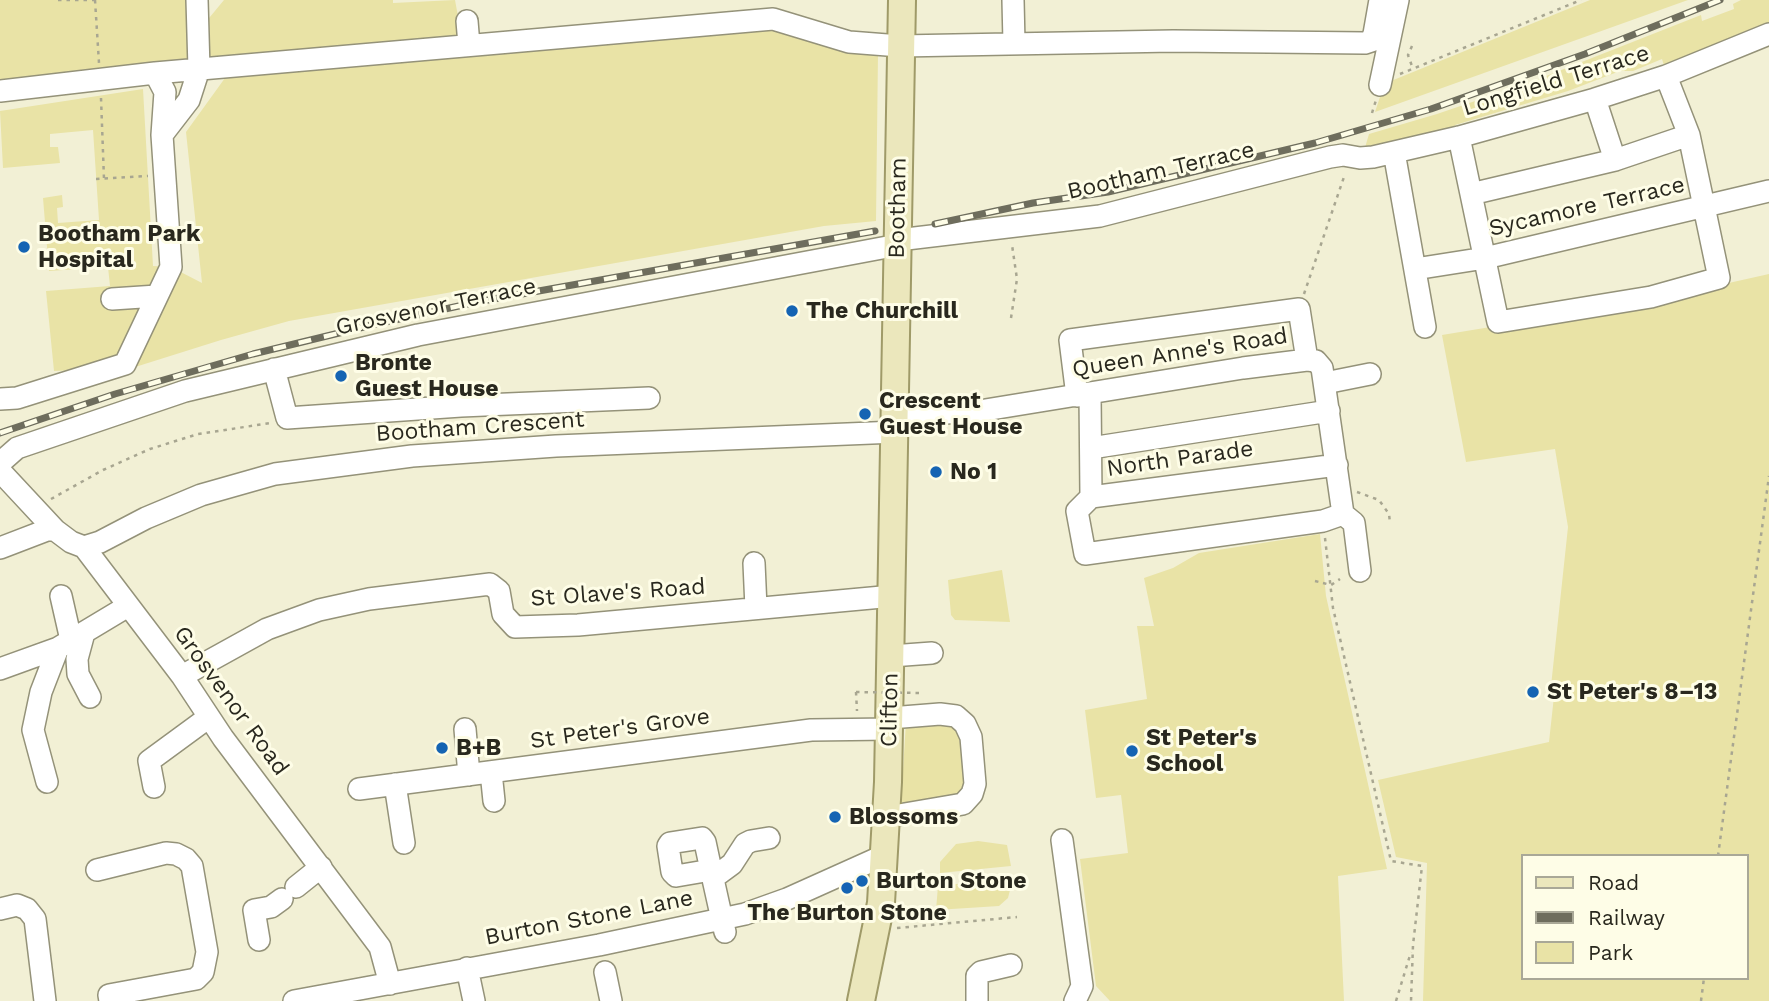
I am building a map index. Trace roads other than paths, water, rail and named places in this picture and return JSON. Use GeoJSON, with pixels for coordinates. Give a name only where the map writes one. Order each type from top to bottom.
{"type":"FeatureCollection","features":[{"type":"Feature","properties":{"kind":"main road","name":"Bootham"},"geometry":{"type":"LineString","coordinates":[[896,424],[902,0]]}},
{"type":"Feature","properties":{"kind":"main road","name":"Clifton"},"geometry":{"type":"LineString","coordinates":[[861,1001],[877,930],[885,855],[896,424]]}},
{"type":"Feature","properties":{"kind":"street"},"geometry":{"type":"LineString","coordinates":[[162,135],[189,100],[199,69],[197,0]]}},
{"type":"Feature","properties":{"kind":"street"},"geometry":{"type":"LineString","coordinates":[[1013,0],[1014,43]]}},
{"type":"Feature","properties":{"kind":"street"},"geometry":{"type":"LineString","coordinates":[[0,91],[155,73],[773,19],[849,42],[900,46],[1173,41],[1365,43],[1371,41],[1374,34],[1380,0]]}},
{"type":"Feature","properties":{"kind":"street"},"geometry":{"type":"LineString","coordinates":[[1380,85],[1398,0]]}},
{"type":"Feature","properties":{"kind":"street"},"geometry":{"type":"LineString","coordinates":[[467,20],[469,45]]}},
{"type":"Feature","properties":{"kind":"street","name":"Longfield Terrace"},"geometry":{"type":"LineString","coordinates":[[1352,158],[1373,157],[1459,137],[1595,99],[1666,76],[1769,34]]}},
{"type":"Feature","properties":{"kind":"street"},"geometry":{"type":"LineString","coordinates":[[0,399],[17,398],[125,364],[171,267],[162,135],[165,92],[155,73]]}},
{"type":"Feature","properties":{"kind":"street"},"geometry":{"type":"LineString","coordinates":[[1459,137],[1498,322],[1651,297],[1719,278],[1689,135],[1666,76]]}},
{"type":"Feature","properties":{"kind":"street"},"geometry":{"type":"LineString","coordinates":[[1595,99],[1615,160]]}},
{"type":"Feature","properties":{"kind":"street"},"geometry":{"type":"LineString","coordinates":[[1471,194],[1615,160],[1689,135]]}},
{"type":"Feature","properties":{"kind":"street"},"geometry":{"type":"LineString","coordinates":[[1394,152],[1424,327]]}},
{"type":"Feature","properties":{"kind":"street","name":"Bootham Terrace"},"geometry":{"type":"LineString","coordinates":[[898,243],[1100,216],[1329,157],[1343,155],[1352,158]]}},
{"type":"Feature","properties":{"kind":"street","name":"Sycamore Terrace"},"geometry":{"type":"LineString","coordinates":[[1415,269],[1485,258],[1769,191]]}},
{"type":"Feature","properties":{"kind":"street","name":"Grosvenor Terrace"},"geometry":{"type":"LineString","coordinates":[[0,463],[17,448],[185,391],[274,369],[418,335],[898,243]]}},
{"type":"Feature","properties":{"kind":"street"},"geometry":{"type":"LineString","coordinates":[[112,299],[157,296]]}},
{"type":"Feature","properties":{"kind":"street","name":"North Parade"},"geometry":{"type":"LineString","coordinates":[[1307,360],[1299,309],[1070,341],[1084,395],[1091,448],[1091,497],[1343,471]]}},
{"type":"Feature","properties":{"kind":"street","name":"Queen Anne's Road"},"geometry":{"type":"LineString","coordinates":[[896,424],[1307,360],[1316,361],[1322,368],[1343,471],[1333,517],[1354,523],[1360,570]]}},
{"type":"Feature","properties":{"kind":"street"},"geometry":{"type":"LineString","coordinates":[[274,369],[287,418],[461,406],[649,398]]}},
{"type":"Feature","properties":{"kind":"street"},"geometry":{"type":"LineString","coordinates":[[1325,383],[1370,374]]}},
{"type":"Feature","properties":{"kind":"street"},"geometry":{"type":"LineString","coordinates":[[1091,448],[1329,411]]}},
{"type":"Feature","properties":{"kind":"street","name":"Bootham Crescent"},"geometry":{"type":"LineString","coordinates":[[84,547],[201,495],[275,474],[412,456],[896,424]]}},
{"type":"Feature","properties":{"kind":"street","name":"Grosvenor Road"},"geometry":{"type":"LineString","coordinates":[[0,471],[55,530],[71,542],[84,547],[182,677],[380,947],[386,990]]}},
{"type":"Feature","properties":{"kind":"street"},"geometry":{"type":"LineString","coordinates":[[1091,497],[1077,511],[1085,554],[1333,517]]}},
{"type":"Feature","properties":{"kind":"street"},"geometry":{"type":"LineString","coordinates":[[0,548],[47,530],[55,530]]}},
{"type":"Feature","properties":{"kind":"street"},"geometry":{"type":"LineString","coordinates":[[754,563],[756,608]]}},
{"type":"Feature","properties":{"kind":"street","name":"St Olave's Road"},"geometry":{"type":"LineString","coordinates":[[182,677],[267,629],[319,610],[369,599],[489,584],[499,591],[503,614],[515,627],[578,625],[893,596]]}},
{"type":"Feature","properties":{"kind":"street"},"geometry":{"type":"LineString","coordinates":[[61,596],[78,674],[90,697]]}},
{"type":"Feature","properties":{"kind":"street"},"geometry":{"type":"LineString","coordinates":[[0,669],[71,640],[128,606]]}},
{"type":"Feature","properties":{"kind":"street"},"geometry":{"type":"LineString","coordinates":[[47,782],[33,730],[41,692],[71,640]]}},
{"type":"Feature","properties":{"kind":"street"},"geometry":{"type":"LineString","coordinates":[[891,656],[932,653]]}},
{"type":"Feature","properties":{"kind":"street","name":"St Peter's Grove"},"geometry":{"type":"LineString","coordinates":[[359,789],[811,730],[890,723],[940,714],[956,716],[965,724],[971,737],[975,784],[972,794],[963,804],[887,817]]}},
{"type":"Feature","properties":{"kind":"street"},"geometry":{"type":"LineString","coordinates":[[154,787],[149,761],[209,717]]}},
{"type":"Feature","properties":{"kind":"street"},"geometry":{"type":"LineString","coordinates":[[465,729],[469,775]]}},
{"type":"Feature","properties":{"kind":"street"},"geometry":{"type":"LineString","coordinates":[[491,772],[494,801]]}},
{"type":"Feature","properties":{"kind":"street"},"geometry":{"type":"LineString","coordinates":[[395,785],[404,843]]}},
{"type":"Feature","properties":{"kind":"street"},"geometry":{"type":"LineString","coordinates":[[724,925],[712,874],[732,864],[745,844],[769,838]]}},
{"type":"Feature","properties":{"kind":"street"},"geometry":{"type":"LineString","coordinates":[[1062,840],[1082,986],[1075,1001]]}},
{"type":"Feature","properties":{"kind":"street"},"geometry":{"type":"LineString","coordinates":[[97,870],[166,853],[186,859],[192,866],[207,953],[203,972],[196,979],[109,995],[110,1001]]}},
{"type":"Feature","properties":{"kind":"street","name":"Burton Stone Lane"},"geometry":{"type":"LineString","coordinates":[[296,1001],[386,990],[467,968],[602,957],[724,925],[752,921],[787,899],[885,855]]}},
{"type":"Feature","properties":{"kind":"street"},"geometry":{"type":"LineString","coordinates":[[259,940],[254,910],[271,907],[321,867]]}},
{"type":"Feature","properties":{"kind":"street"},"geometry":{"type":"LineString","coordinates":[[0,909],[17,905],[27,909],[35,919],[45,1001]]}},
{"type":"Feature","properties":{"kind":"street"},"geometry":{"type":"LineString","coordinates":[[602,957],[611,1001]]}},
{"type":"Feature","properties":{"kind":"street"},"geometry":{"type":"LineString","coordinates":[[978,1001],[977,976],[981,972],[1011,965]]}},
{"type":"Feature","properties":{"kind":"street"},"geometry":{"type":"LineString","coordinates":[[467,968],[474,1001]]}},
{"type":"Feature","properties":{"kind":"railway"},"geometry":{"type":"LineString","coordinates":[[935,224],[1033,203],[1108,192],[1315,143],[1431,109],[1585,54],[1720,0]]}},
{"type":"Feature","properties":{"kind":"railway"},"geometry":{"type":"LineString","coordinates":[[0,433],[115,394],[253,354],[372,325],[477,302],[875,231]]}},
{"type":"Feature","properties":{"kind":"place","name":"Bootham Park Hospital"},"geometry":{"type":"Point","coordinates":[24,247]}},
{"type":"Feature","properties":{"kind":"place","name":"The Churchill"},"geometry":{"type":"Point","coordinates":[792,311]}},
{"type":"Feature","properties":{"kind":"place","name":"Bronte Guest House"},"geometry":{"type":"Point","coordinates":[341,376]}},
{"type":"Feature","properties":{"kind":"place","name":"Crescent Guest House"},"geometry":{"type":"Point","coordinates":[865,414]}},
{"type":"Feature","properties":{"kind":"place","name":"No 1"},"geometry":{"type":"Point","coordinates":[936,472]}},
{"type":"Feature","properties":{"kind":"place","name":"St Peter's 8–13"},"geometry":{"type":"Point","coordinates":[1533,692]}},
{"type":"Feature","properties":{"kind":"place","name":"B+B"},"geometry":{"type":"Point","coordinates":[442,748]}},
{"type":"Feature","properties":{"kind":"place","name":"St Peter's School"},"geometry":{"type":"Point","coordinates":[1132,751]}},
{"type":"Feature","properties":{"kind":"place","name":"Blossoms"},"geometry":{"type":"Point","coordinates":[835,817]}},
{"type":"Feature","properties":{"kind":"place","name":"Burton Stone"},"geometry":{"type":"Point","coordinates":[862,881]}},
{"type":"Feature","properties":{"kind":"place","name":"The Burton Stone"},"geometry":{"type":"Point","coordinates":[847,888]}}]}
